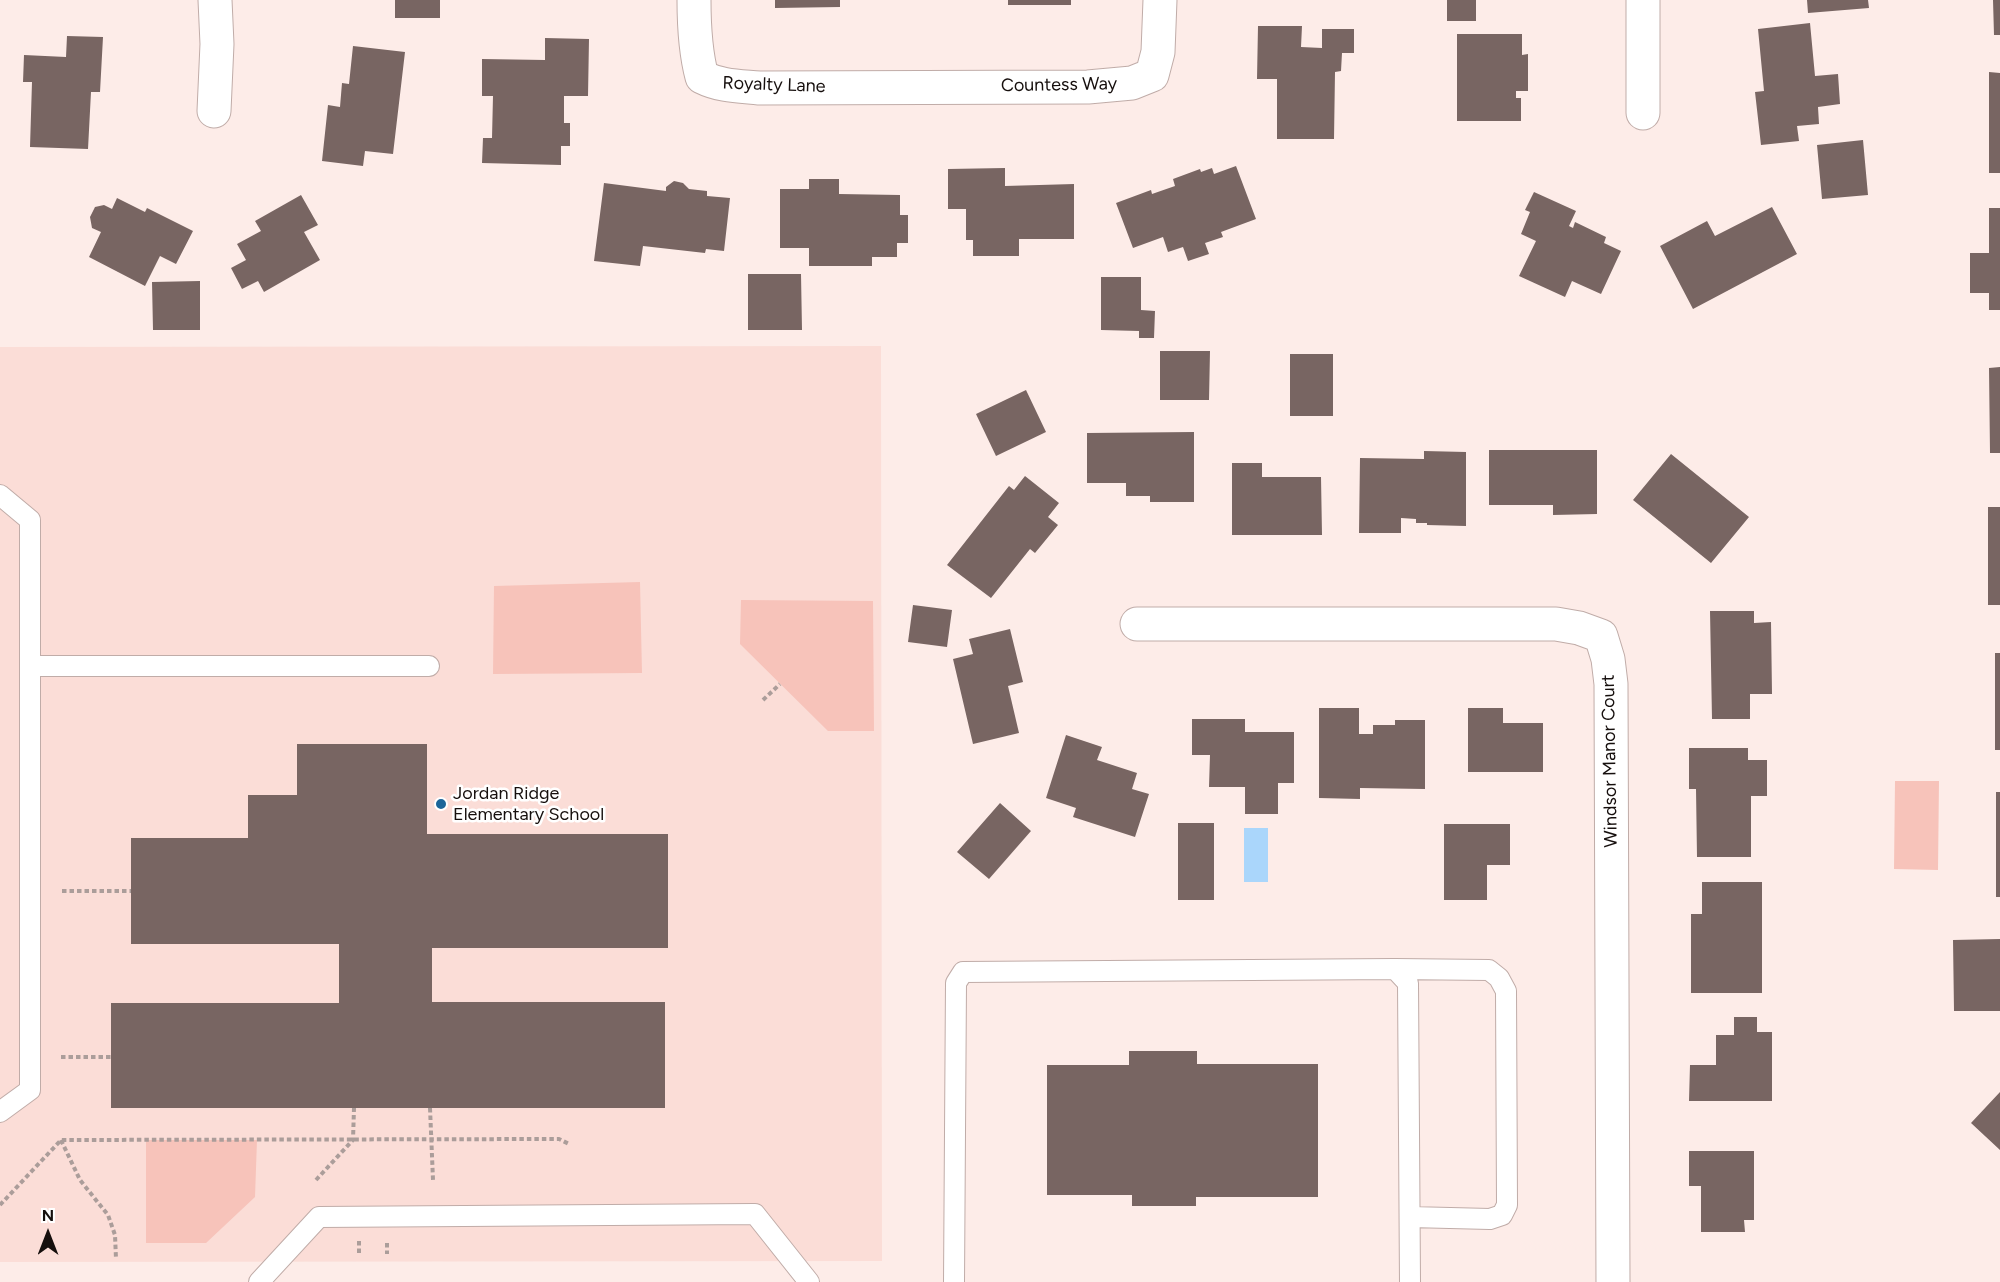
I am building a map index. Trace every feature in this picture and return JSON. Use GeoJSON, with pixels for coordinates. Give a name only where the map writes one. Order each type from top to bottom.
{"type":"FeatureCollection","features":[{"type":"Feature","properties":{"kind":"street"},"geometry":{"type":"LineString","coordinates":[[214,111],[217,45],[215,0]]}},
{"type":"Feature","properties":{"kind":"street","name":"Royalty Lane"},"geometry":{"type":"LineString","coordinates":[[694,0],[697,58],[702,77],[714,83],[759,88],[925,87]]}},
{"type":"Feature","properties":{"kind":"street","name":"Countess Way"},"geometry":{"type":"LineString","coordinates":[[925,87],[1088,87],[1132,83],[1152,75],[1158,52],[1160,0]]}},
{"type":"Feature","properties":{"kind":"street"},"geometry":{"type":"LineString","coordinates":[[1642,113],[1643,0]]}},
{"type":"Feature","properties":{"kind":"street","name":"Windsor Manor Court"},"geometry":{"type":"LineString","coordinates":[[1137,624],[1556,624],[1579,628],[1602,636],[1611,684],[1613,1282]]}},
{"type":"Feature","properties":{"kind":"lane"},"geometry":{"type":"LineString","coordinates":[[0,495],[30,520],[30,1090],[0,1112]]}},
{"type":"Feature","properties":{"kind":"lane"},"geometry":{"type":"LineString","coordinates":[[30,666],[429,666]]}},
{"type":"Feature","properties":{"kind":"lane"},"geometry":{"type":"LineString","coordinates":[[1395,969],[1408,983],[1410,1282]]}},
{"type":"Feature","properties":{"kind":"lane"},"geometry":{"type":"LineString","coordinates":[[954,1282],[956,983],[963,972],[1489,970],[1499,978],[1506,991],[1507,1205],[1502,1215],[1490,1219],[1410,1216]]}},
{"type":"Feature","properties":{"kind":"lane"},"geometry":{"type":"LineString","coordinates":[[259,1282],[319,1216],[755,1214],[809,1282]]}},
{"type":"Feature","properties":{"kind":"path"},"geometry":{"type":"LineString","coordinates":[[763,700],[780,684]]}},
{"type":"Feature","properties":{"kind":"path"},"geometry":{"type":"LineString","coordinates":[[62,891],[131,891]]}},
{"type":"Feature","properties":{"kind":"path"},"geometry":{"type":"LineString","coordinates":[[61,1057],[111,1057]]}},
{"type":"Feature","properties":{"kind":"path"},"geometry":{"type":"LineString","coordinates":[[316,1180],[353,1140],[354,1108]]}},
{"type":"Feature","properties":{"kind":"path"},"geometry":{"type":"LineString","coordinates":[[430,1108],[433,1180]]}},
{"type":"Feature","properties":{"kind":"path"},"geometry":{"type":"LineString","coordinates":[[0,1205],[61,1140],[559,1139],[569,1144]]}},
{"type":"Feature","properties":{"kind":"path"},"geometry":{"type":"LineString","coordinates":[[61,1140],[80,1180],[108,1215],[115,1235],[116,1258]]}},
{"type":"Feature","properties":{"kind":"shaded area","name":"Jordan Ridge Elementary School"},"geometry":{"type":"Polygon","coordinates":[[[881,346],[882,1261],[0,1262],[0,347],[881,346]]]}},
{"type":"Feature","properties":{"kind":"shaded area"},"geometry":{"type":"Polygon","coordinates":[[[640,582],[642,673],[493,674],[494,586],[640,582]]]}},
{"type":"Feature","properties":{"kind":"shaded area"},"geometry":{"type":"Polygon","coordinates":[[[741,600],[873,601],[874,731],[828,731],[740,644],[741,600]]]}},
{"type":"Feature","properties":{"kind":"shaded area"},"geometry":{"type":"Polygon","coordinates":[[[1895,781],[1939,781],[1938,870],[1894,869],[1895,781]]]}},
{"type":"Feature","properties":{"kind":"shaded area"},"geometry":{"type":"Polygon","coordinates":[[[146,1140],[257,1140],[255,1197],[206,1243],[146,1243],[146,1140]]]}},
{"type":"Feature","properties":{"kind":"water"},"geometry":{"type":"Polygon","coordinates":[[[1244,828],[1268,828],[1268,882],[1244,882],[1244,828]]]}},
{"type":"Feature","properties":{"kind":"building"},"geometry":{"type":"Polygon","coordinates":[[[395,0],[440,0],[440,18],[395,18],[395,0]]]}},
{"type":"Feature","properties":{"kind":"building"},"geometry":{"type":"Polygon","coordinates":[[[775,0],[840,0],[840,7],[775,8],[775,0]]]}},
{"type":"Feature","properties":{"kind":"building"},"geometry":{"type":"Polygon","coordinates":[[[1008,0],[1071,0],[1071,5],[1008,5],[1008,0]]]}},
{"type":"Feature","properties":{"kind":"building"},"geometry":{"type":"Polygon","coordinates":[[[1447,0],[1476,0],[1476,21],[1447,21],[1447,0]]]}},
{"type":"Feature","properties":{"kind":"building"},"geometry":{"type":"Polygon","coordinates":[[[1807,0],[1868,0],[1869,8],[1808,13],[1807,0]]]}},
{"type":"Feature","properties":{"kind":"building"},"geometry":{"type":"Polygon","coordinates":[[[1993,0],[2000,0],[2000,35],[1994,35],[1993,0]]]}},
{"type":"Feature","properties":{"kind":"building"},"geometry":{"type":"Polygon","coordinates":[[[1810,23],[1815,76],[1838,74],[1840,104],[1818,107],[1819,124],[1797,126],[1799,141],[1761,145],[1755,92],[1764,91],[1758,29],[1810,23]]]}},
{"type":"Feature","properties":{"kind":"building"},"geometry":{"type":"Polygon","coordinates":[[[1258,26],[1302,26],[1301,47],[1322,48],[1322,29],[1354,29],[1354,53],[1342,53],[1341,71],[1335,72],[1334,139],[1277,139],[1277,79],[1257,79],[1258,26]]]}},
{"type":"Feature","properties":{"kind":"building"},"geometry":{"type":"Polygon","coordinates":[[[1457,34],[1522,34],[1522,55],[1528,54],[1528,91],[1516,91],[1516,98],[1521,98],[1521,121],[1457,121],[1457,34]]]}},
{"type":"Feature","properties":{"kind":"building"},"geometry":{"type":"Polygon","coordinates":[[[67,36],[103,37],[100,92],[91,92],[88,149],[30,147],[32,82],[23,82],[24,55],[66,57],[67,36]]]}},
{"type":"Feature","properties":{"kind":"building"},"geometry":{"type":"Polygon","coordinates":[[[545,38],[589,39],[588,96],[564,96],[564,123],[570,123],[570,146],[561,146],[561,165],[482,163],[483,138],[492,138],[493,96],[482,96],[482,59],[545,60],[545,38]]]}},
{"type":"Feature","properties":{"kind":"building"},"geometry":{"type":"Polygon","coordinates":[[[353,46],[405,52],[393,154],[365,151],[363,166],[322,161],[328,105],[340,107],[342,83],[349,84],[353,46]]]}},
{"type":"Feature","properties":{"kind":"building"},"geometry":{"type":"Polygon","coordinates":[[[1989,72],[2000,73],[2000,173],[1989,173],[1989,72]]]}},
{"type":"Feature","properties":{"kind":"building"},"geometry":{"type":"Polygon","coordinates":[[[1863,140],[1868,195],[1822,199],[1817,145],[1863,140]]]}},
{"type":"Feature","properties":{"kind":"building"},"geometry":{"type":"Polygon","coordinates":[[[1236,166],[1256,219],[1221,232],[1223,237],[1205,243],[1209,254],[1188,261],[1183,247],[1168,252],[1163,237],[1133,248],[1116,203],[1151,190],[1152,194],[1175,186],[1173,179],[1200,169],[1201,172],[1212,168],[1214,174],[1236,166]]]}},
{"type":"Feature","properties":{"kind":"building"},"geometry":{"type":"Polygon","coordinates":[[[1005,168],[1005,186],[1074,184],[1074,239],[1019,239],[1019,256],[973,256],[973,240],[966,240],[966,209],[948,209],[948,169],[1005,168]]]}},
{"type":"Feature","properties":{"kind":"building"},"geometry":{"type":"Polygon","coordinates":[[[809,179],[839,179],[839,194],[900,195],[900,215],[908,215],[908,243],[897,243],[897,257],[872,257],[872,266],[809,266],[809,248],[780,248],[780,189],[809,189],[809,179]]]}},
{"type":"Feature","properties":{"kind":"building"},"geometry":{"type":"Polygon","coordinates":[[[674,181],[683,183],[689,189],[707,191],[707,196],[730,198],[724,251],[706,249],[705,253],[643,246],[640,266],[594,261],[604,183],[666,191],[666,187],[674,181]]]}},
{"type":"Feature","properties":{"kind":"building"},"geometry":{"type":"Polygon","coordinates":[[[1534,192],[1576,211],[1569,226],[1573,228],[1575,222],[1606,237],[1604,243],[1621,251],[1601,294],[1572,281],[1565,297],[1519,276],[1536,241],[1521,234],[1530,212],[1525,210],[1534,192]]]}},
{"type":"Feature","properties":{"kind":"building"},"geometry":{"type":"Polygon","coordinates":[[[301,195],[318,225],[304,232],[320,260],[264,292],[258,281],[242,289],[231,268],[246,260],[237,244],[261,231],[255,221],[301,195]]]}},
{"type":"Feature","properties":{"kind":"building"},"geometry":{"type":"Polygon","coordinates":[[[117,198],[145,212],[147,208],[193,231],[176,264],[160,256],[145,286],[89,257],[101,232],[92,228],[90,217],[95,207],[104,205],[112,209],[117,198]]]}},
{"type":"Feature","properties":{"kind":"building"},"geometry":{"type":"Polygon","coordinates":[[[1772,207],[1797,254],[1693,309],[1660,246],[1707,221],[1715,236],[1772,207]]]}},
{"type":"Feature","properties":{"kind":"building"},"geometry":{"type":"Polygon","coordinates":[[[1989,208],[2000,208],[2000,310],[1989,310],[1989,293],[1970,293],[1970,253],[1989,253],[1989,208]]]}},
{"type":"Feature","properties":{"kind":"building"},"geometry":{"type":"Polygon","coordinates":[[[748,274],[801,274],[802,330],[748,330],[748,274]]]}},
{"type":"Feature","properties":{"kind":"building"},"geometry":{"type":"Polygon","coordinates":[[[1101,277],[1141,277],[1141,310],[1155,311],[1154,338],[1139,338],[1139,331],[1101,330],[1101,277]]]}},
{"type":"Feature","properties":{"kind":"building"},"geometry":{"type":"Polygon","coordinates":[[[200,281],[200,330],[153,330],[152,282],[200,281]]]}},
{"type":"Feature","properties":{"kind":"building"},"geometry":{"type":"Polygon","coordinates":[[[1160,351],[1210,351],[1209,400],[1160,400],[1160,351]]]}},
{"type":"Feature","properties":{"kind":"building"},"geometry":{"type":"Polygon","coordinates":[[[1290,354],[1333,354],[1333,416],[1290,416],[1290,354]]]}},
{"type":"Feature","properties":{"kind":"building"},"geometry":{"type":"Polygon","coordinates":[[[2000,367],[2000,453],[1990,453],[1989,368],[2000,367]]]}},
{"type":"Feature","properties":{"kind":"building"},"geometry":{"type":"Polygon","coordinates":[[[1026,390],[1046,432],[996,456],[976,414],[1026,390]]]}},
{"type":"Feature","properties":{"kind":"building"},"geometry":{"type":"Polygon","coordinates":[[[1194,432],[1194,502],[1150,502],[1150,496],[1126,496],[1126,483],[1087,483],[1087,433],[1194,432]]]}},
{"type":"Feature","properties":{"kind":"building"},"geometry":{"type":"Polygon","coordinates":[[[1489,450],[1597,450],[1597,514],[1553,515],[1553,505],[1489,505],[1489,450]]]}},
{"type":"Feature","properties":{"kind":"building"},"geometry":{"type":"Polygon","coordinates":[[[1424,451],[1466,452],[1466,526],[1427,525],[1427,523],[1416,523],[1416,519],[1401,518],[1401,533],[1359,533],[1360,458],[1424,459],[1424,451]]]}},
{"type":"Feature","properties":{"kind":"building"},"geometry":{"type":"Polygon","coordinates":[[[1671,454],[1749,517],[1711,563],[1633,500],[1671,454]]]}},
{"type":"Feature","properties":{"kind":"building"},"geometry":{"type":"Polygon","coordinates":[[[1232,463],[1262,463],[1262,477],[1321,477],[1322,535],[1232,535],[1232,463]]]}},
{"type":"Feature","properties":{"kind":"building"},"geometry":{"type":"Polygon","coordinates":[[[1025,476],[1059,503],[1048,517],[1058,525],[1035,553],[1030,549],[991,598],[947,565],[1009,486],[1014,490],[1025,476]]]}},
{"type":"Feature","properties":{"kind":"building"},"geometry":{"type":"Polygon","coordinates":[[[1988,507],[2000,507],[2000,605],[1988,605],[1988,507]]]}},
{"type":"Feature","properties":{"kind":"building"},"geometry":{"type":"Polygon","coordinates":[[[913,605],[952,610],[947,647],[908,642],[913,605]]]}},
{"type":"Feature","properties":{"kind":"building"},"geometry":{"type":"Polygon","coordinates":[[[1710,611],[1754,611],[1754,623],[1771,622],[1772,694],[1750,694],[1750,719],[1712,719],[1710,611]]]}},
{"type":"Feature","properties":{"kind":"building"},"geometry":{"type":"Polygon","coordinates":[[[1010,629],[1023,682],[1008,686],[1019,733],[973,744],[953,659],[973,654],[969,639],[1010,629]]]}},
{"type":"Feature","properties":{"kind":"building"},"geometry":{"type":"Polygon","coordinates":[[[1995,653],[2000,653],[2000,750],[1995,750],[1995,653]]]}},
{"type":"Feature","properties":{"kind":"building"},"geometry":{"type":"Polygon","coordinates":[[[1319,708],[1359,708],[1359,734],[1373,734],[1373,725],[1395,725],[1395,720],[1425,720],[1425,789],[1360,788],[1360,799],[1319,798],[1319,708]]]}},
{"type":"Feature","properties":{"kind":"building"},"geometry":{"type":"Polygon","coordinates":[[[1468,708],[1503,708],[1503,723],[1543,723],[1543,772],[1468,772],[1468,708]]]}},
{"type":"Feature","properties":{"kind":"building"},"geometry":{"type":"Polygon","coordinates":[[[1192,719],[1245,719],[1245,732],[1294,732],[1294,783],[1278,783],[1278,814],[1245,814],[1245,787],[1209,787],[1210,755],[1192,755],[1192,719]]]}},
{"type":"Feature","properties":{"kind":"building"},"geometry":{"type":"Polygon","coordinates":[[[1066,735],[1102,747],[1097,760],[1137,773],[1132,789],[1149,794],[1135,837],[1073,817],[1076,808],[1046,798],[1066,735]]]}},
{"type":"Feature","properties":{"kind":"building"},"geometry":{"type":"Polygon","coordinates":[[[297,744],[427,744],[427,834],[668,834],[668,948],[432,948],[432,1002],[665,1002],[665,1108],[111,1108],[111,1003],[339,1003],[339,944],[131,944],[131,838],[248,838],[248,795],[297,795],[297,744]]]}},
{"type":"Feature","properties":{"kind":"building"},"geometry":{"type":"Polygon","coordinates":[[[1689,748],[1748,748],[1748,760],[1767,760],[1767,796],[1751,796],[1751,857],[1697,857],[1696,789],[1689,789],[1689,748]]]}},
{"type":"Feature","properties":{"kind":"building"},"geometry":{"type":"Polygon","coordinates":[[[1996,792],[2000,792],[2000,897],[1996,897],[1996,792]]]}},
{"type":"Feature","properties":{"kind":"building"},"geometry":{"type":"Polygon","coordinates":[[[1000,803],[1031,831],[989,879],[957,852],[1000,803]]]}},
{"type":"Feature","properties":{"kind":"building"},"geometry":{"type":"Polygon","coordinates":[[[1178,823],[1214,823],[1214,900],[1178,900],[1178,823]]]}},
{"type":"Feature","properties":{"kind":"building"},"geometry":{"type":"Polygon","coordinates":[[[1444,824],[1510,824],[1510,865],[1487,865],[1487,900],[1444,900],[1444,824]]]}},
{"type":"Feature","properties":{"kind":"building"},"geometry":{"type":"Polygon","coordinates":[[[1702,882],[1762,882],[1762,993],[1691,993],[1691,914],[1702,914],[1702,882]]]}},
{"type":"Feature","properties":{"kind":"building"},"geometry":{"type":"Polygon","coordinates":[[[2000,939],[2000,1011],[1954,1011],[1953,940],[2000,939]]]}},
{"type":"Feature","properties":{"kind":"building"},"geometry":{"type":"Polygon","coordinates":[[[1734,1017],[1757,1017],[1757,1032],[1772,1032],[1772,1101],[1689,1101],[1690,1065],[1716,1065],[1716,1035],[1734,1035],[1734,1017]]]}},
{"type":"Feature","properties":{"kind":"building"},"geometry":{"type":"Polygon","coordinates":[[[1129,1051],[1197,1051],[1197,1064],[1318,1064],[1318,1197],[1196,1197],[1196,1206],[1132,1206],[1132,1195],[1047,1195],[1047,1065],[1129,1065],[1129,1051]]]}},
{"type":"Feature","properties":{"kind":"building"},"geometry":{"type":"Polygon","coordinates":[[[2000,1092],[2000,1150],[1971,1123],[2000,1092]]]}},
{"type":"Feature","properties":{"kind":"building"},"geometry":{"type":"Polygon","coordinates":[[[1689,1151],[1754,1151],[1754,1220],[1744,1220],[1745,1232],[1701,1232],[1701,1186],[1689,1186],[1689,1151]]]}},
{"type":"Feature","properties":{"kind":"place","name":"Jordan Ridge Elementary School"},"geometry":{"type":"Point","coordinates":[441,804]}}]}
